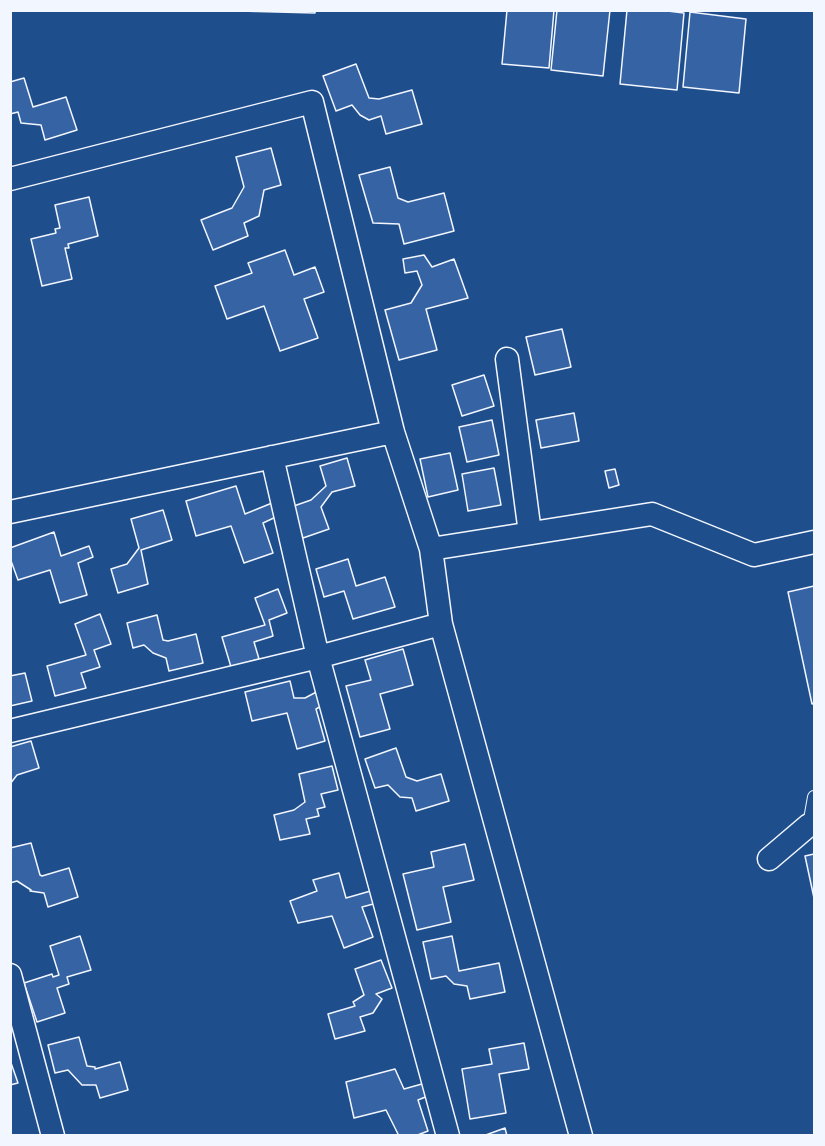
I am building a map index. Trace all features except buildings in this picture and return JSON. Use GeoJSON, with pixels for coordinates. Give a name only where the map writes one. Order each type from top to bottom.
{"type":"FeatureCollection","features":[{"type":"Feature","properties":{"kind":"street"},"geometry":{"type":"LineString","coordinates":[[10,179],[312,102],[393,432],[431,549],[441,624],[581,1136]]}},
{"type":"Feature","properties":{"kind":"street"},"geometry":{"type":"LineString","coordinates":[[507,359],[530,533]]}},
{"type":"Feature","properties":{"kind":"street"},"geometry":{"type":"LineString","coordinates":[[10,512],[393,432]]}},
{"type":"Feature","properties":{"kind":"street"},"geometry":{"type":"LineString","coordinates":[[272,457],[318,657],[448,1136]]}},
{"type":"Feature","properties":{"kind":"street"},"geometry":{"type":"LineString","coordinates":[[431,549],[652,514],[754,555],[814,542]]}},
{"type":"Feature","properties":{"kind":"street"},"geometry":{"type":"LineString","coordinates":[[10,731],[318,657],[441,624]]}},
{"type":"Feature","properties":{"kind":"street"},"geometry":{"type":"LineString","coordinates":[[769,859],[812,825]]}},
{"type":"Feature","properties":{"kind":"street"},"geometry":{"type":"LineString","coordinates":[[10,975],[53,1136]]}},
{"type":"Feature","properties":{"kind":"lane"},"geometry":{"type":"LineString","coordinates":[[812,825],[814,797]]}}]}
